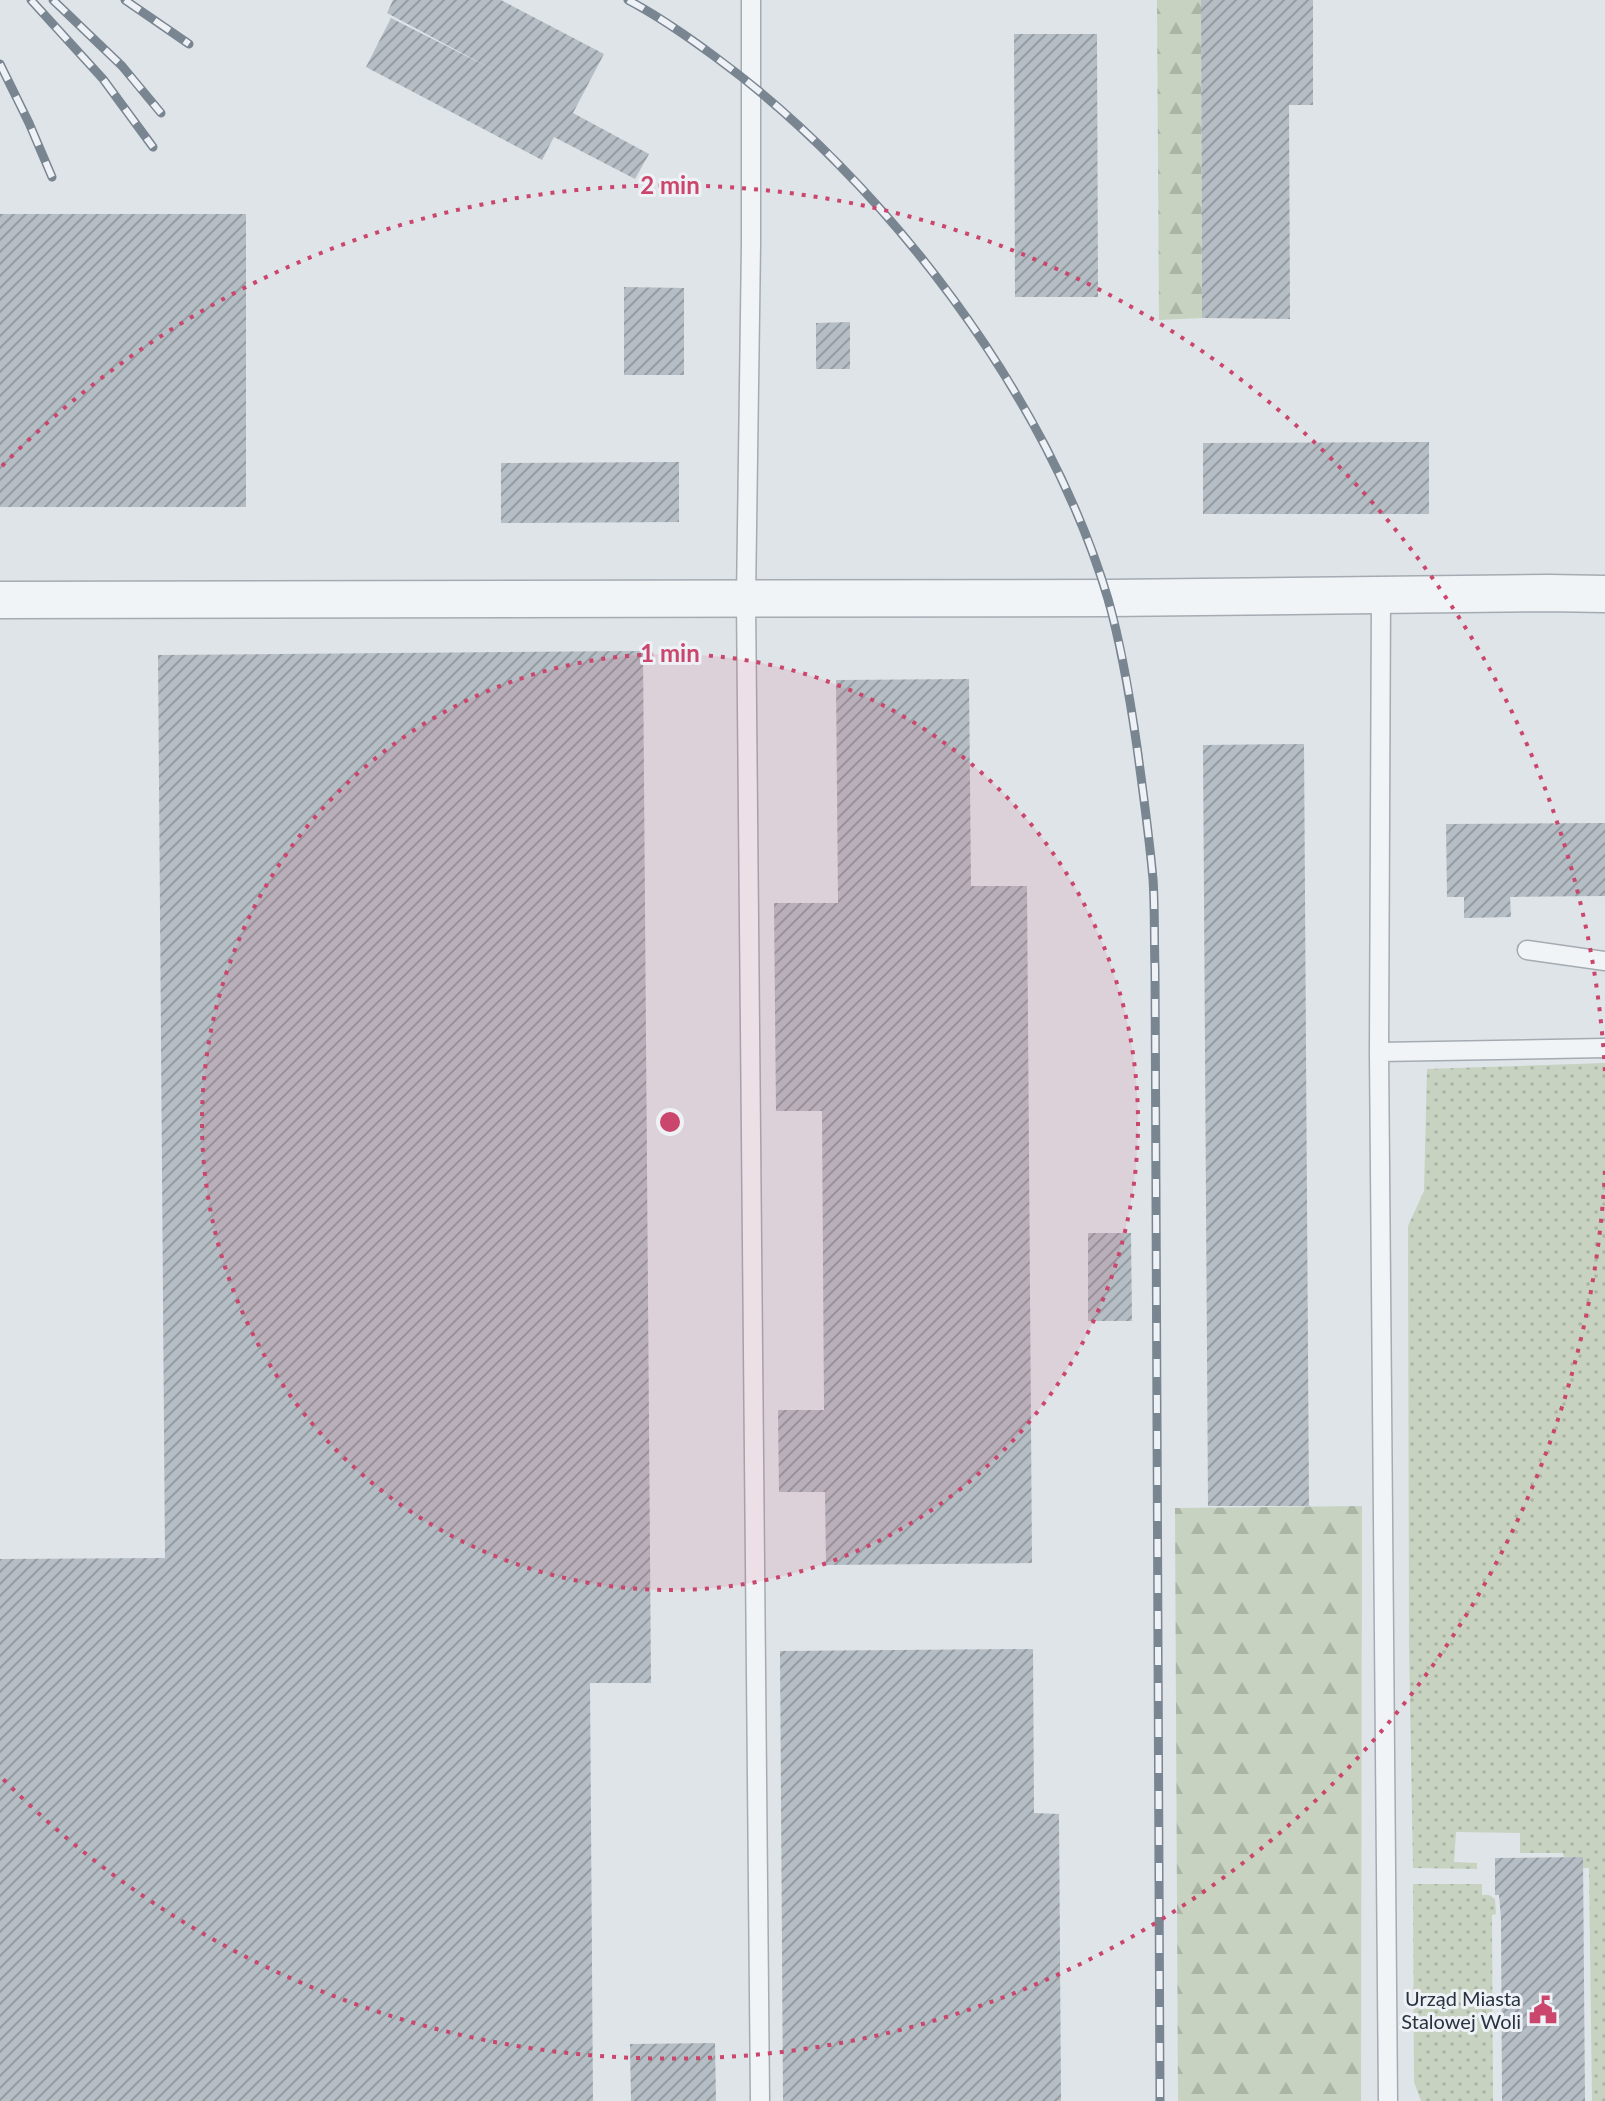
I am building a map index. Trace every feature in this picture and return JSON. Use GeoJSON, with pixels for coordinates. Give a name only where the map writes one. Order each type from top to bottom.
{"type":"FeatureCollection","features":[{"type":"Feature","properties":{"kind":"street"},"geometry":{"type":"LineString","coordinates":[[0,600],[1605,594]]}},
{"type":"Feature","properties":{"kind":"lane"},"geometry":{"type":"LineString","coordinates":[[751,0],[746,599],[760,2101]]}},
{"type":"Feature","properties":{"kind":"lane"},"geometry":{"type":"LineString","coordinates":[[1381,595],[1379,1052],[1388,2101]]}},
{"type":"Feature","properties":{"kind":"lane"},"geometry":{"type":"LineString","coordinates":[[1527,950],[1605,961]]}},
{"type":"Feature","properties":{"kind":"lane"},"geometry":{"type":"LineString","coordinates":[[1379,1052],[1605,1048]]}},
{"type":"Feature","properties":{"kind":"green space"},"geometry":{"type":"Polygon","coordinates":[[[1157,0],[1201,0],[1202,318],[1159,320],[1157,0]]]}},
{"type":"Feature","properties":{"kind":"green space"},"geometry":{"type":"Polygon","coordinates":[[[1605,1063],[1605,2101],[1592,2101],[1589,1868],[1583,1868],[1583,1857],[1564,1857],[1563,1853],[1520,1853],[1520,1833],[1456,1832],[1454,1862],[1477,1863],[1477,1869],[1413,1868],[1408,1226],[1424,1191],[1427,1069],[1605,1063]]]}},
{"type":"Feature","properties":{"kind":"green space"},"geometry":{"type":"Polygon","coordinates":[[[1362,1506],[1361,2101],[1178,2101],[1175,1508],[1362,1506]]]}},
{"type":"Feature","properties":{"kind":"green space"},"geometry":{"type":"Polygon","coordinates":[[[1413,1884],[1482,1884],[1482,1895],[1495,1899],[1496,1914],[1492,1915],[1493,2101],[1421,2101],[1414,2082],[1413,1884]]]}},
{"type":"Feature","properties":{"kind":"building"},"geometry":{"type":"Polygon","coordinates":[[[393,0],[501,0],[604,54],[573,113],[649,154],[635,179],[554,137],[542,160],[366,67],[391,18],[490,68],[387,13],[393,0]]]}},
{"type":"Feature","properties":{"kind":"building"},"geometry":{"type":"Polygon","coordinates":[[[1201,0],[1313,0],[1313,105],[1289,105],[1290,319],[1202,318],[1201,0]]]}},
{"type":"Feature","properties":{"kind":"building"},"geometry":{"type":"Polygon","coordinates":[[[1014,34],[1097,34],[1098,297],[1015,297],[1014,34]]]}},
{"type":"Feature","properties":{"kind":"building"},"geometry":{"type":"Polygon","coordinates":[[[0,214],[246,214],[246,507],[0,507],[0,214]]]}},
{"type":"Feature","properties":{"kind":"building"},"geometry":{"type":"Polygon","coordinates":[[[624,287],[684,288],[684,375],[624,375],[624,287]]]}},
{"type":"Feature","properties":{"kind":"building"},"geometry":{"type":"Polygon","coordinates":[[[850,322],[850,369],[816,369],[816,323],[850,322]]]}},
{"type":"Feature","properties":{"kind":"building"},"geometry":{"type":"Polygon","coordinates":[[[1429,442],[1429,514],[1203,514],[1203,443],[1429,442]]]}},
{"type":"Feature","properties":{"kind":"building"},"geometry":{"type":"Polygon","coordinates":[[[679,462],[679,522],[501,523],[501,463],[679,462]]]}},
{"type":"Feature","properties":{"kind":"building"},"geometry":{"type":"Polygon","coordinates":[[[643,651],[651,1683],[590,1683],[593,2101],[0,2101],[0,1559],[165,1558],[158,655],[643,651]]]}},
{"type":"Feature","properties":{"kind":"building"},"geometry":{"type":"Polygon","coordinates":[[[969,679],[971,886],[1027,886],[1032,1563],[826,1565],[825,1492],[779,1492],[778,1410],[824,1410],[822,1111],[776,1111],[774,903],[838,903],[836,680],[969,679]]]}},
{"type":"Feature","properties":{"kind":"building"},"geometry":{"type":"Polygon","coordinates":[[[1304,744],[1309,1506],[1208,1506],[1203,745],[1304,744]]]}},
{"type":"Feature","properties":{"kind":"building"},"geometry":{"type":"Polygon","coordinates":[[[1605,823],[1605,896],[1510,897],[1511,917],[1464,918],[1464,897],[1447,897],[1446,824],[1605,823]]]}},
{"type":"Feature","properties":{"kind":"building"},"geometry":{"type":"Polygon","coordinates":[[[1088,1233],[1131,1233],[1132,1321],[1088,1321],[1088,1233]]]}},
{"type":"Feature","properties":{"kind":"building"},"geometry":{"type":"Polygon","coordinates":[[[1033,1649],[1034,1813],[1059,1814],[1061,2101],[783,2101],[780,1651],[1033,1649]]]}},
{"type":"Feature","properties":{"kind":"building","name":"Urząd Miasta Stalowej Woli"},"geometry":{"type":"Polygon","coordinates":[[[1583,1857],[1585,2101],[1502,2101],[1501,1918],[1499,1895],[1495,1895],[1495,1858],[1583,1857]]]}},
{"type":"Feature","properties":{"kind":"building"},"geometry":{"type":"Polygon","coordinates":[[[715,2043],[716,2101],[631,2101],[630,2044],[715,2043]]]}},
{"type":"Feature","properties":{"kind":"railway"},"geometry":{"type":"LineString","coordinates":[[31,0],[103,79],[153,147]]}},
{"type":"Feature","properties":{"kind":"railway"},"geometry":{"type":"LineString","coordinates":[[53,0],[122,66],[161,113]]}},
{"type":"Feature","properties":{"kind":"railway"},"geometry":{"type":"LineString","coordinates":[[125,0],[189,44]]}},
{"type":"Feature","properties":{"kind":"railway"},"geometry":{"type":"LineString","coordinates":[[628,0],[714,56],[777,107],[839,165],[898,229],[952,298],[1002,371],[1045,446],[1081,522],[1113,617],[1137,747],[1154,902],[1160,2101]]}},
{"type":"Feature","properties":{"kind":"railway"},"geometry":{"type":"LineString","coordinates":[[0,64],[52,177]]}},
{"type":"Feature","properties":{"kind":"place","name":"Urząd Miasta Stalowej Woli"},"geometry":{"type":"Point","coordinates":[1543,2010]}}]}
